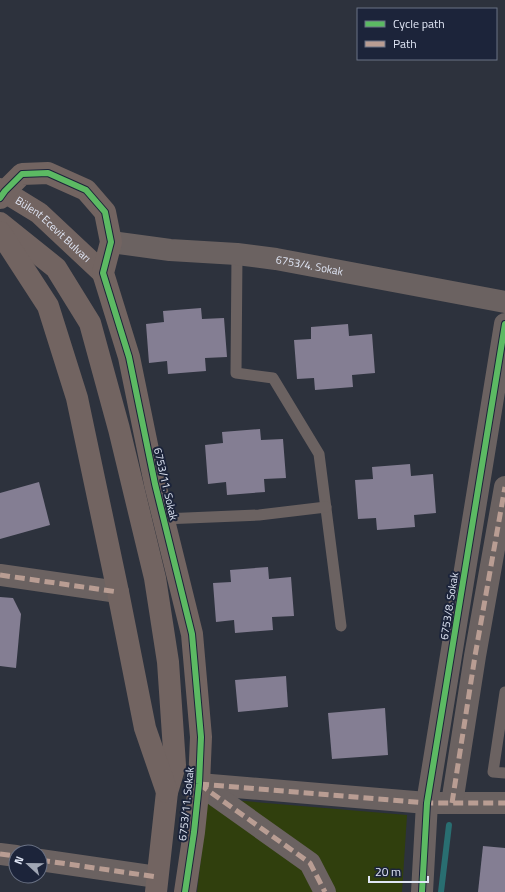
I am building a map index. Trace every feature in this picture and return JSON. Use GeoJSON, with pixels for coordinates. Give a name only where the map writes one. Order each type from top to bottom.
{"type":"FeatureCollection","features":[{"type":"Feature","properties":{"kind":"street"},"geometry":{"type":"LineString","coordinates":[[2,192],[22,174],[48,173],[86,190],[105,212],[111,242],[103,273]]}},
{"type":"Feature","properties":{"kind":"street","name":"Bülent Ecevit Bulvarı"},"geometry":{"type":"LineString","coordinates":[[2,192],[39,213],[103,273]]}},
{"type":"Feature","properties":{"kind":"street","name":"6753/11. Sokak"},"geometry":{"type":"LineString","coordinates":[[0,223],[56,268],[90,323],[119,429],[155,578],[168,662],[175,765],[167,792],[156,885]]}},
{"type":"Feature","properties":{"kind":"street"},"geometry":{"type":"LineString","coordinates":[[0,232],[48,306],[77,398],[145,728],[167,792]]}},
{"type":"Feature","properties":{"kind":"street","name":"6753/4. Sokak"},"geometry":{"type":"LineString","coordinates":[[111,242],[170,250],[237,254],[276,259],[505,302]]}},
{"type":"Feature","properties":{"kind":"street","name":"6753/11. Sokak"},"geometry":{"type":"LineString","coordinates":[[103,273],[129,357],[154,484],[192,634],[201,737],[199,784],[194,832],[185,892]]}},
{"type":"Feature","properties":{"kind":"street","name":"6753/8. Sokak"},"geometry":{"type":"LineString","coordinates":[[422,892],[427,803],[505,324]]}},
{"type":"Feature","properties":{"kind":"street"},"geometry":{"type":"LineString","coordinates":[[452,803],[475,656],[505,487]]}},
{"type":"Feature","properties":{"kind":"street"},"geometry":{"type":"LineString","coordinates":[[0,575],[118,592]]}},
{"type":"Feature","properties":{"kind":"street"},"geometry":{"type":"LineString","coordinates":[[199,784],[427,803],[505,803]]}},
{"type":"Feature","properties":{"kind":"street"},"geometry":{"type":"LineString","coordinates":[[199,784],[310,863],[325,892]]}},
{"type":"Feature","properties":{"kind":"street"},"geometry":{"type":"LineString","coordinates":[[48,862],[156,885]]}},
{"type":"Feature","properties":{"kind":"lane"},"geometry":{"type":"LineString","coordinates":[[237,254],[236,373],[273,378],[319,454],[341,626]]}},
{"type":"Feature","properties":{"kind":"lane"},"geometry":{"type":"LineString","coordinates":[[163,520],[259,515],[326,507]]}},
{"type":"Feature","properties":{"kind":"lane"},"geometry":{"type":"LineString","coordinates":[[505,692],[493,772],[505,773]]}},
{"type":"Feature","properties":{"kind":"green space"},"geometry":{"type":"Polygon","coordinates":[[[208,798],[407,815],[402,892],[197,892],[208,798]]]}},
{"type":"Feature","properties":{"kind":"building"},"geometry":{"type":"Polygon","coordinates":[[[201,308],[202,319],[224,318],[227,357],[205,358],[206,371],[168,374],[167,361],[149,363],[146,324],[164,322],[163,311],[201,308]]]}},
{"type":"Feature","properties":{"kind":"building"},"geometry":{"type":"Polygon","coordinates":[[[348,324],[349,336],[372,334],[375,373],[352,375],[353,387],[315,390],[314,378],[297,379],[294,340],[311,339],[311,327],[348,324]]]}},
{"type":"Feature","properties":{"kind":"building"},"geometry":{"type":"Polygon","coordinates":[[[260,429],[261,440],[283,439],[286,478],[264,479],[265,492],[227,495],[226,482],[208,484],[205,445],[223,443],[222,432],[260,429]]]}},
{"type":"Feature","properties":{"kind":"building"},"geometry":{"type":"Polygon","coordinates":[[[410,464],[411,476],[433,474],[436,513],[414,515],[415,527],[377,530],[376,518],[358,519],[355,480],[373,479],[372,467],[410,464]]]}},
{"type":"Feature","properties":{"kind":"building"},"geometry":{"type":"Polygon","coordinates":[[[39,482],[50,525],[0,539],[0,493],[39,482]]]}},
{"type":"Feature","properties":{"kind":"building"},"geometry":{"type":"Polygon","coordinates":[[[268,567],[269,579],[291,577],[294,616],[272,617],[273,630],[235,633],[234,620],[216,622],[213,583],[231,582],[230,570],[268,567]]]}},
{"type":"Feature","properties":{"kind":"building"},"geometry":{"type":"Polygon","coordinates":[[[0,597],[13,598],[21,614],[16,668],[0,666],[0,597]]]}},
{"type":"Feature","properties":{"kind":"building"},"geometry":{"type":"Polygon","coordinates":[[[286,676],[288,707],[238,712],[235,680],[286,676]]]}},
{"type":"Feature","properties":{"kind":"building"},"geometry":{"type":"Polygon","coordinates":[[[385,708],[388,755],[332,759],[328,713],[385,708]]]}},
{"type":"Feature","properties":{"kind":"building"},"geometry":{"type":"Polygon","coordinates":[[[483,846],[505,848],[505,892],[478,892],[483,846]]]}},
{"type":"Feature","properties":{"kind":"waterway"},"geometry":{"type":"LineString","coordinates":[[441,892],[449,825]]}},
{"type":"Feature","properties":{"kind":"marked path"},"geometry":{"type":"LineString","coordinates":[[452,803],[475,656],[505,487]]}},
{"type":"Feature","properties":{"kind":"marked path"},"geometry":{"type":"LineString","coordinates":[[0,575],[118,592]]}},
{"type":"Feature","properties":{"kind":"marked path"},"geometry":{"type":"LineString","coordinates":[[199,784],[427,803],[505,803]]}},
{"type":"Feature","properties":{"kind":"marked path"},"geometry":{"type":"LineString","coordinates":[[199,784],[310,863],[325,892]]}},
{"type":"Feature","properties":{"kind":"marked path"},"geometry":{"type":"LineString","coordinates":[[0,854],[8,855]]}},
{"type":"Feature","properties":{"kind":"marked path"},"geometry":{"type":"LineString","coordinates":[[48,861],[157,877]]}},
{"type":"Feature","properties":{"kind":"cycle path"},"geometry":{"type":"LineString","coordinates":[[0,198],[22,174],[48,173],[86,190],[105,212],[111,242],[103,273],[129,357],[155,484],[192,634],[201,737],[199,784],[194,832],[185,892]]}},
{"type":"Feature","properties":{"kind":"cycle path"},"geometry":{"type":"LineString","coordinates":[[422,892],[427,803],[505,324]]}}]}
